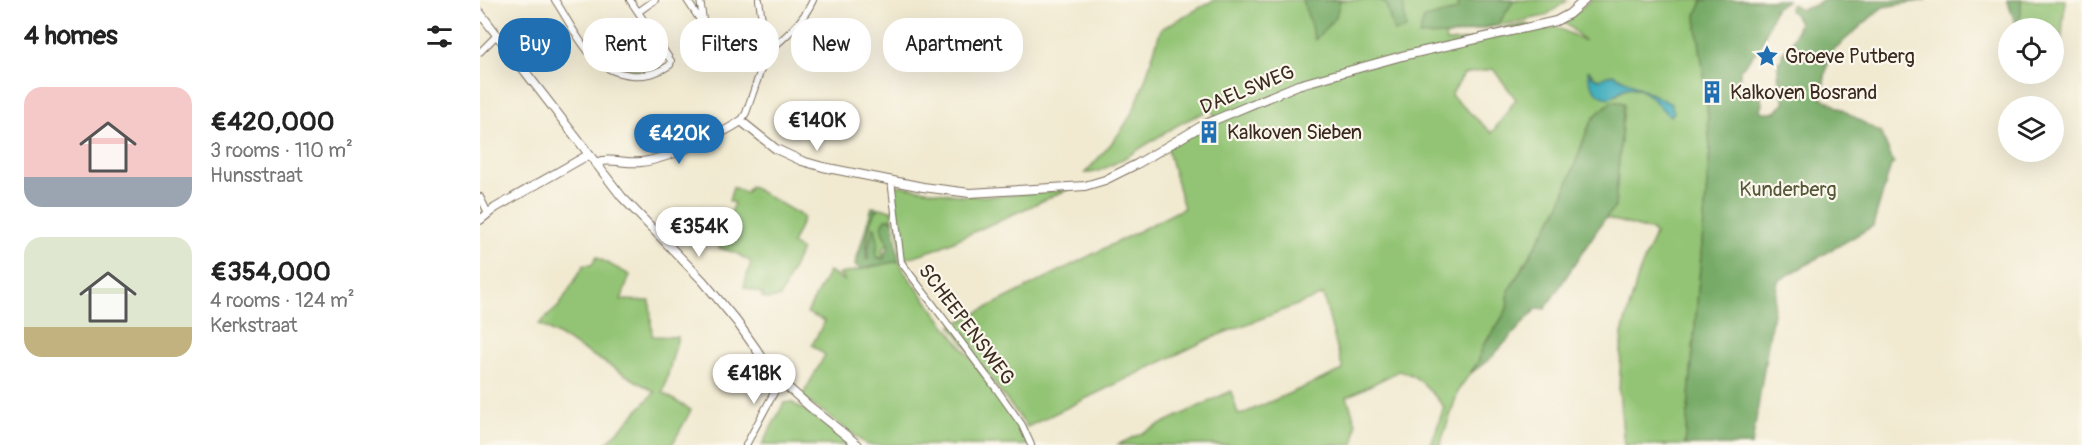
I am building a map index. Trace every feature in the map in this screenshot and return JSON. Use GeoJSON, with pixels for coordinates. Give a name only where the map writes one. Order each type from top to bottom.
{"type":"FeatureCollection","features":[{"type":"Feature","properties":{"kind":"street"},"geometry":{"type":"LineString","coordinates":[[555,0],[593,57],[613,70],[634,76],[648,75],[664,69],[670,65],[671,61],[630,0]]}},
{"type":"Feature","properties":{"kind":"street"},"geometry":{"type":"LineString","coordinates":[[638,12],[656,0]]}},
{"type":"Feature","properties":{"kind":"street"},"geometry":{"type":"LineString","coordinates":[[687,0],[704,26],[700,0]]}},
{"type":"Feature","properties":{"kind":"street"},"geometry":{"type":"LineString","coordinates":[[759,0],[762,18]]}},
{"type":"Feature","properties":{"kind":"street"},"geometry":{"type":"LineString","coordinates":[[779,43],[806,14],[813,0]]}},
{"type":"Feature","properties":{"kind":"street","name":"DAELSWEG"},"geometry":{"type":"LineString","coordinates":[[741,122],[768,143],[793,157],[824,167],[922,187],[970,193],[1066,188],[1094,184],[1137,164],[1205,124],[1290,88],[1402,56],[1556,21],[1569,14],[1585,0]]}},
{"type":"Feature","properties":{"kind":"street"},"geometry":{"type":"LineString","coordinates":[[480,13],[622,197],[703,281],[783,383],[858,445]]}},
{"type":"Feature","properties":{"kind":"street"},"geometry":{"type":"LineString","coordinates":[[480,52],[496,36]]}},
{"type":"Feature","properties":{"kind":"street"},"geometry":{"type":"LineString","coordinates":[[595,163],[606,160],[631,163],[652,160],[682,150],[741,122],[746,115],[760,72]]}},
{"type":"Feature","properties":{"kind":"street"},"geometry":{"type":"LineString","coordinates":[[480,220],[488,213],[588,155]]}},
{"type":"Feature","properties":{"kind":"street","name":"SCHEEPENSWEG"},"geometry":{"type":"LineString","coordinates":[[891,180],[901,262],[1022,425],[1031,445]]}},
{"type":"Feature","properties":{"kind":"street"},"geometry":{"type":"LineString","coordinates":[[481,202],[488,213]]}},
{"type":"Feature","properties":{"kind":"street"},"geometry":{"type":"LineString","coordinates":[[746,445],[777,387],[783,383]]}},
{"type":"Feature","properties":{"kind":"green space"},"geometry":{"type":"Polygon","coordinates":[[[1214,0],[1568,0],[1545,16],[1445,36],[1446,42],[1481,39],[1503,28],[1526,24],[1539,30],[1557,27],[1585,41],[1564,22],[1591,0],[1703,0],[1696,15],[1706,89],[1710,149],[1685,445],[1624,445],[1619,390],[1622,333],[1639,273],[1655,234],[1653,231],[1606,218],[1615,207],[1624,103],[1612,101],[1595,116],[1588,128],[1560,205],[1509,290],[1504,316],[1485,342],[1478,362],[1459,389],[1440,445],[1431,445],[1444,407],[1419,380],[1399,371],[1347,397],[1356,423],[1354,445],[1117,445],[1231,391],[1240,415],[1343,370],[1323,295],[1213,337],[1027,427],[951,326],[1184,208],[1167,147],[1216,116],[1210,110],[1176,126],[1117,163],[1093,173],[1085,173],[1114,140],[1129,118],[1143,86],[1161,29],[1214,0]],[[1493,69],[1464,74],[1451,95],[1492,133],[1516,99],[1493,69]],[[1590,71],[1588,75],[1593,87],[1600,95],[1615,96],[1625,89],[1638,89],[1655,100],[1666,113],[1672,115],[1671,104],[1613,74],[1602,79],[1595,78],[1590,71]]]}},
{"type":"Feature","properties":{"kind":"green space"},"geometry":{"type":"Polygon","coordinates":[[[1303,0],[1340,0],[1336,17],[1315,40],[1303,0]]]}},
{"type":"Feature","properties":{"kind":"green space"},"geometry":{"type":"Polygon","coordinates":[[[1380,0],[1403,0],[1406,29],[1394,32],[1386,5],[1380,0]]]}},
{"type":"Feature","properties":{"kind":"green space"},"geometry":{"type":"Polygon","coordinates":[[[1456,0],[1514,0],[1498,25],[1452,35],[1419,36],[1424,18],[1456,10],[1459,6],[1456,0]]]}},
{"type":"Feature","properties":{"kind":"green space","name":"Kunderberg"},"geometry":{"type":"Polygon","coordinates":[[[1703,0],[1787,0],[1775,8],[1761,46],[1740,70],[1739,85],[1760,92],[1762,104],[1760,110],[1776,112],[1785,101],[1780,84],[1778,63],[1781,61],[1783,52],[1792,43],[1799,23],[1789,10],[1792,4],[1801,10],[1822,0],[1926,0],[1883,7],[1831,52],[1829,57],[1821,97],[1881,133],[1894,164],[1891,165],[1873,226],[1778,281],[1752,445],[1685,445],[1710,149],[1706,89],[1696,15],[1703,0]]]}},
{"type":"Feature","properties":{"kind":"green space"},"geometry":{"type":"Polygon","coordinates":[[[2007,0],[2021,0],[2020,18],[2013,18],[2007,0]]]}},
{"type":"Feature","properties":{"kind":"green space"},"geometry":{"type":"Polygon","coordinates":[[[2021,0],[2065,0],[2063,18],[2020,18],[2021,0]]]}},
{"type":"Feature","properties":{"kind":"green space"},"geometry":{"type":"Polygon","coordinates":[[[1612,101],[1624,103],[1615,207],[1603,221],[1545,309],[1537,308],[1491,358],[1470,374],[1478,362],[1483,345],[1507,309],[1509,290],[1560,205],[1588,128],[1595,116],[1612,101]]]}},
{"type":"Feature","properties":{"kind":"green space"},"geometry":{"type":"Polygon","coordinates":[[[896,185],[963,196],[995,196],[1069,189],[936,249],[902,260],[894,187],[896,185]]]}},
{"type":"Feature","properties":{"kind":"green space"},"geometry":{"type":"Polygon","coordinates":[[[750,186],[804,217],[792,244],[801,250],[780,297],[767,299],[762,297],[763,294],[744,287],[751,262],[736,253],[719,248],[734,203],[729,201],[733,187],[746,193],[750,186]]]}},
{"type":"Feature","properties":{"kind":"green space"},"geometry":{"type":"Polygon","coordinates":[[[872,207],[879,208],[869,225],[866,259],[868,260],[869,245],[873,227],[875,227],[878,241],[876,257],[884,259],[889,242],[882,228],[886,219],[893,219],[899,261],[861,269],[855,265],[872,207]]]}},
{"type":"Feature","properties":{"kind":"green space"},"geometry":{"type":"Polygon","coordinates":[[[879,208],[892,210],[892,232],[882,251],[885,259],[876,256],[877,242],[873,227],[868,260],[866,259],[870,225],[879,208]]]}},
{"type":"Feature","properties":{"kind":"green space"},"geometry":{"type":"Polygon","coordinates":[[[596,257],[630,275],[621,300],[650,301],[652,336],[678,337],[663,393],[691,410],[672,445],[605,445],[655,392],[539,324],[559,306],[584,265],[592,265],[596,257]]]}},
{"type":"Feature","properties":{"kind":"green space"},"geometry":{"type":"Polygon","coordinates":[[[899,261],[906,274],[1021,427],[1028,445],[867,445],[801,398],[825,355],[812,345],[825,321],[807,313],[829,271],[845,281],[840,274],[899,261]]]}},
{"type":"Feature","properties":{"kind":"green space"},"geometry":{"type":"Polygon","coordinates":[[[791,402],[817,418],[849,445],[762,445],[784,403],[791,402]]]}},
{"type":"Feature","properties":{"kind":"water"},"geometry":{"type":"Polygon","coordinates":[[[1588,71],[1593,77],[1600,79],[1613,74],[1671,104],[1674,112],[1670,116],[1645,92],[1633,87],[1626,88],[1609,98],[1604,97],[1594,89],[1588,71]]]}},
{"type":"Feature","properties":{"kind":"place","name":"Groeve Putberg"},"geometry":{"type":"Point","coordinates":[1767,56]}},
{"type":"Feature","properties":{"kind":"place","name":"Kalkoven Bosrand"},"geometry":{"type":"Point","coordinates":[1712,92]}},
{"type":"Feature","properties":{"kind":"place","name":"Kalkoven Sieben"},"geometry":{"type":"Point","coordinates":[1209,132]}}]}
